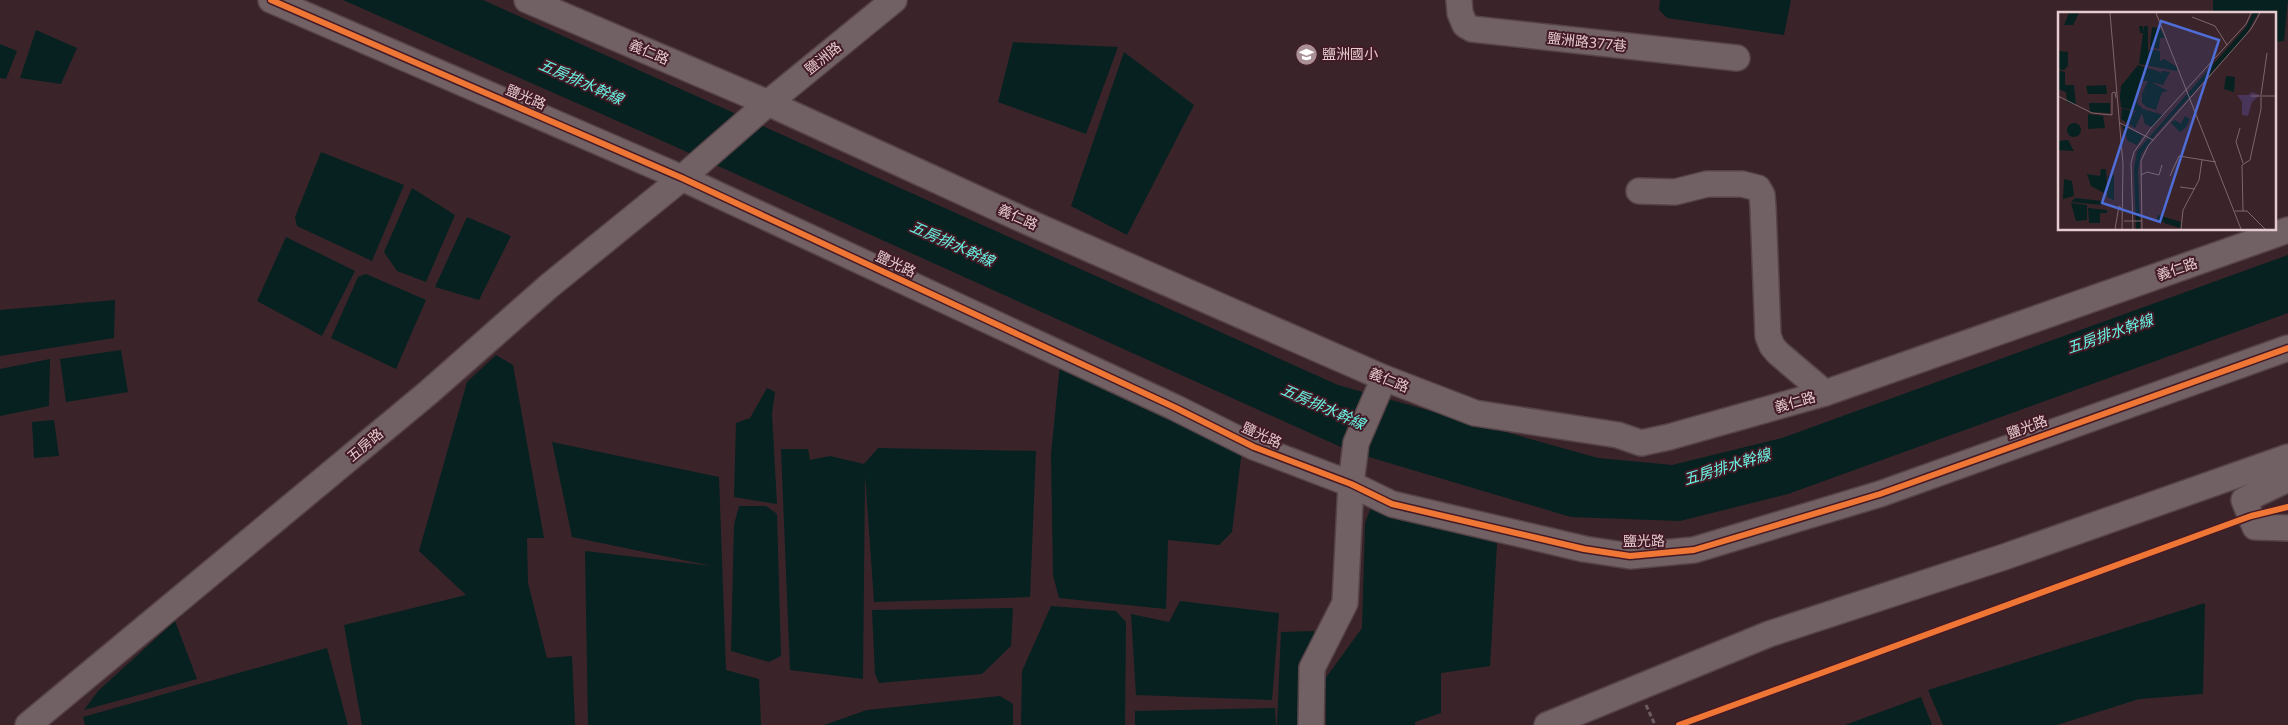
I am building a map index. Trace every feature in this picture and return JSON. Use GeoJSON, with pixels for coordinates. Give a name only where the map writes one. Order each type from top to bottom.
{"type":"FeatureCollection","features":[{"type":"Feature","properties":{"kind":"street","name":"鹽光路"},"geometry":{"type":"LineString","coordinates":[[271,0],[691,170],[1254,446],[1351,484],[1392,504],[1584,549],[1630,556],[1694,550],[1880,494],[2288,348]]}},
{"type":"Feature","properties":{"kind":"street","name":"義仁路"},"geometry":{"type":"LineString","coordinates":[[527,0],[760,110],[1037,226],[1381,385],[1475,413],[1610,434],[1641,443],[1670,437],[1825,394],[2288,230]]}},
{"type":"Feature","properties":{"kind":"street","name":"鹽洲路"},"geometry":{"type":"LineString","coordinates":[[691,170],[760,110],[894,0]]}},
{"type":"Feature","properties":{"kind":"street","name":"鹽洲路377巷"},"geometry":{"type":"LineString","coordinates":[[1458,0],[1464,26],[1472,29],[1737,58]]}},
{"type":"Feature","properties":{"kind":"street","name":"五房路"},"geometry":{"type":"LineString","coordinates":[[28,725],[429,392],[549,286],[691,170]]}},
{"type":"Feature","properties":{"kind":"street"},"geometry":{"type":"LineString","coordinates":[[1639,191],[1675,192],[1707,184],[1742,184],[1758,188],[1762,195],[1763,207],[1768,336],[1772,346],[1778,353],[1825,394]]}},
{"type":"Feature","properties":{"kind":"street"},"geometry":{"type":"LineString","coordinates":[[1311,725],[1312,668],[1345,603],[1351,484],[1356,443],[1381,385]]}},
{"type":"Feature","properties":{"kind":"street"},"geometry":{"type":"LineString","coordinates":[[1547,725],[1769,634],[2004,557],[2288,457]]}},
{"type":"Feature","properties":{"kind":"street"},"geometry":{"type":"LineString","coordinates":[[2288,480],[2244,500],[2255,527],[2288,528]]}},
{"type":"Feature","properties":{"kind":"water","name":"五房排水幹線"},"geometry":{"type":"Polygon","coordinates":[[[343,0],[483,0],[1338,385],[1598,458],[1672,465],[1782,438],[2288,255],[2288,313],[1788,494],[1680,521],[1571,517],[1352,452],[656,138],[343,0]]]}},
{"type":"Feature","properties":{"kind":"water"},"geometry":{"type":"Polygon","coordinates":[[[1660,0],[1791,0],[1784,35],[1667,18],[1659,10],[1660,0]]]}},
{"type":"Feature","properties":{"kind":"water"},"geometry":{"type":"Polygon","coordinates":[[[2213,0],[2288,0],[2284,41],[2276,42],[2276,12],[2213,12],[2213,0]]]}},
{"type":"Feature","properties":{"kind":"water"},"geometry":{"type":"Polygon","coordinates":[[[36,30],[77,48],[61,84],[20,78],[36,30]]]}},
{"type":"Feature","properties":{"kind":"water"},"geometry":{"type":"Polygon","coordinates":[[[1013,42],[1118,47],[1086,134],[998,102],[1013,42]]]}},
{"type":"Feature","properties":{"kind":"water"},"geometry":{"type":"Polygon","coordinates":[[[0,44],[17,51],[6,79],[0,78],[0,44]]]}},
{"type":"Feature","properties":{"kind":"water"},"geometry":{"type":"Polygon","coordinates":[[[1124,52],[1194,105],[1127,235],[1071,206],[1124,52]]]}},
{"type":"Feature","properties":{"kind":"water"},"geometry":{"type":"Polygon","coordinates":[[[321,152],[404,185],[372,261],[297,226],[295,217],[321,152]]]}},
{"type":"Feature","properties":{"kind":"water"},"geometry":{"type":"Polygon","coordinates":[[[412,188],[455,215],[426,282],[397,271],[384,252],[412,188]]]}},
{"type":"Feature","properties":{"kind":"water"},"geometry":{"type":"Polygon","coordinates":[[[467,217],[511,236],[479,300],[435,287],[467,217]]]}},
{"type":"Feature","properties":{"kind":"water"},"geometry":{"type":"Polygon","coordinates":[[[286,237],[355,271],[322,336],[257,301],[286,237]]]}},
{"type":"Feature","properties":{"kind":"water"},"geometry":{"type":"Polygon","coordinates":[[[366,274],[426,300],[396,369],[331,338],[358,277],[366,274]]]}},
{"type":"Feature","properties":{"kind":"water"},"geometry":{"type":"Polygon","coordinates":[[[115,300],[114,338],[0,356],[0,310],[115,300]]]}},
{"type":"Feature","properties":{"kind":"water"},"geometry":{"type":"Polygon","coordinates":[[[121,350],[128,392],[66,402],[60,359],[121,350]]]}},
{"type":"Feature","properties":{"kind":"water"},"geometry":{"type":"Polygon","coordinates":[[[496,355],[513,365],[544,538],[527,538],[528,583],[547,658],[572,656],[575,725],[362,725],[344,625],[466,595],[419,551],[467,382],[496,355]]]}},
{"type":"Feature","properties":{"kind":"water"},"geometry":{"type":"Polygon","coordinates":[[[50,359],[49,406],[0,416],[0,369],[50,359]]]}},
{"type":"Feature","properties":{"kind":"water"},"geometry":{"type":"Polygon","coordinates":[[[1060,364],[1243,441],[1232,532],[1219,545],[1168,540],[1166,609],[1059,598],[1053,575],[1051,454],[1060,364]]]}},
{"type":"Feature","properties":{"kind":"water"},"geometry":{"type":"Polygon","coordinates":[[[767,388],[775,392],[772,414],[777,504],[734,497],[736,423],[750,418],[767,388]]]}},
{"type":"Feature","properties":{"kind":"water"},"geometry":{"type":"Polygon","coordinates":[[[54,420],[59,456],[34,458],[32,422],[54,420]]]}},
{"type":"Feature","properties":{"kind":"water"},"geometry":{"type":"Polygon","coordinates":[[[552,442],[719,477],[726,670],[759,679],[761,725],[588,725],[585,551],[712,566],[572,537],[552,442]]]}},
{"type":"Feature","properties":{"kind":"water"},"geometry":{"type":"Polygon","coordinates":[[[878,448],[1036,451],[1030,597],[874,602],[865,474],[863,679],[790,670],[781,449],[808,449],[810,460],[830,456],[864,464],[878,448]]]}},
{"type":"Feature","properties":{"kind":"water"},"geometry":{"type":"Polygon","coordinates":[[[1372,505],[1497,543],[1490,666],[1441,673],[1441,713],[1415,722],[1415,725],[1326,725],[1325,679],[1362,628],[1365,523],[1372,505]]]}},
{"type":"Feature","properties":{"kind":"water"},"geometry":{"type":"Polygon","coordinates":[[[739,506],[766,506],[777,514],[781,656],[769,662],[731,651],[734,525],[739,506]]]}},
{"type":"Feature","properties":{"kind":"water"},"geometry":{"type":"Polygon","coordinates":[[[1180,601],[1279,613],[1272,700],[1136,695],[1131,614],[1169,622],[1180,601]]]}},
{"type":"Feature","properties":{"kind":"water"},"geometry":{"type":"Polygon","coordinates":[[[2205,603],[2203,694],[2139,699],[2057,725],[1943,725],[1928,690],[2205,603]]]}},
{"type":"Feature","properties":{"kind":"water"},"geometry":{"type":"Polygon","coordinates":[[[1051,606],[1116,611],[1126,622],[1125,725],[1021,725],[1022,671],[1051,606]]]}},
{"type":"Feature","properties":{"kind":"water"},"geometry":{"type":"Polygon","coordinates":[[[1013,608],[1011,646],[982,674],[879,683],[875,674],[872,610],[1013,608]]]}},
{"type":"Feature","properties":{"kind":"water"},"geometry":{"type":"Polygon","coordinates":[[[175,621],[197,679],[84,710],[98,691],[175,621]]]}},
{"type":"Feature","properties":{"kind":"water"},"geometry":{"type":"Polygon","coordinates":[[[1314,631],[1316,642],[1300,725],[1277,725],[1281,632],[1314,631]]]}},
{"type":"Feature","properties":{"kind":"water"},"geometry":{"type":"Polygon","coordinates":[[[327,648],[348,725],[85,725],[83,717],[327,648]]]}},
{"type":"Feature","properties":{"kind":"water"},"geometry":{"type":"Polygon","coordinates":[[[1000,696],[1013,704],[1013,725],[824,725],[867,710],[1000,696]]]}},
{"type":"Feature","properties":{"kind":"water"},"geometry":{"type":"Polygon","coordinates":[[[1921,697],[1932,725],[1845,725],[1921,697]]]}},
{"type":"Feature","properties":{"kind":"water"},"geometry":{"type":"Polygon","coordinates":[[[1275,708],[1276,725],[1135,725],[1135,711],[1275,708]]]}},
{"type":"Feature","properties":{"kind":"cycle path"},"geometry":{"type":"LineString","coordinates":[[271,0],[682,178],[1174,407],[1254,447],[1351,484],[1392,504],[1584,549],[1630,556],[1694,550],[1880,494],[2288,348]]}},
{"type":"Feature","properties":{"kind":"cycle path"},"geometry":{"type":"LineString","coordinates":[[1679,725],[2251,516],[2288,507]]}},
{"type":"Feature","properties":{"kind":"place","name":"鹽洲國小"},"geometry":{"type":"Point","coordinates":[1306,54]}}]}
